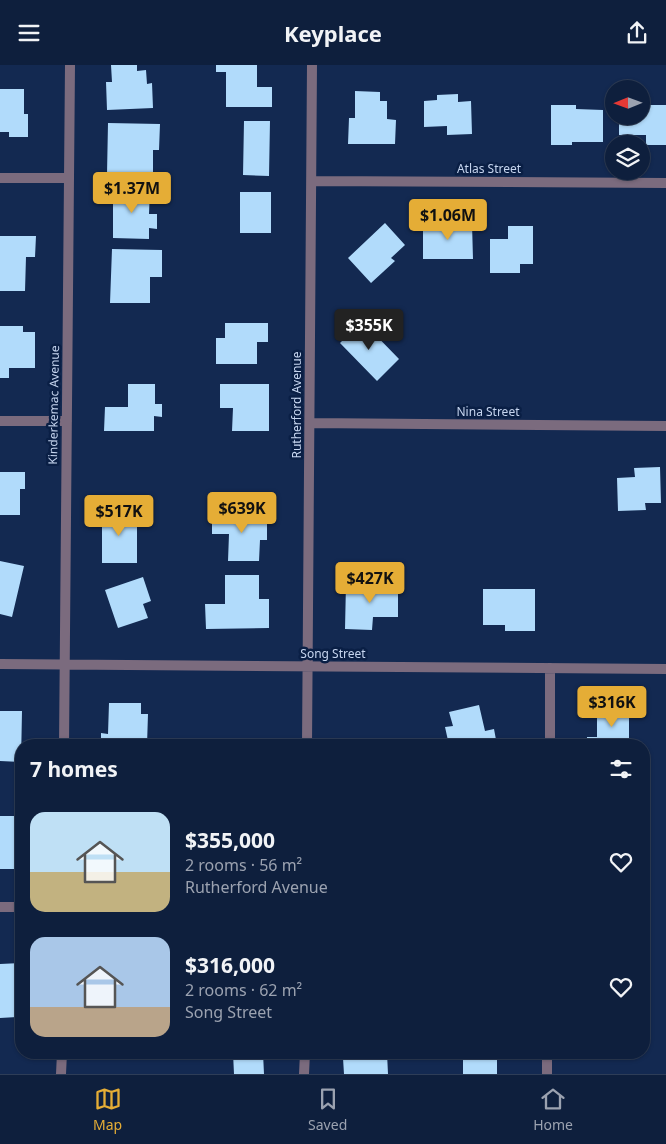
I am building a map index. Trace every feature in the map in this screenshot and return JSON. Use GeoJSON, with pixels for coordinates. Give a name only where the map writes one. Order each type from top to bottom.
{"type":"FeatureCollection","features":[{"type":"Feature","properties":{"kind":"street","name":"Kinderkemac Avenue"},"geometry":{"type":"LineString","coordinates":[[64,739],[70,65]]}},
{"type":"Feature","properties":{"kind":"street","name":"Rutherford Avenue"},"geometry":{"type":"LineString","coordinates":[[307,739],[312,65]]}},
{"type":"Feature","properties":{"kind":"street"},"geometry":{"type":"LineString","coordinates":[[0,178],[69,179]]}},
{"type":"Feature","properties":{"kind":"street","name":"Atlas Street"},"geometry":{"type":"LineString","coordinates":[[312,181],[666,183]]}},
{"type":"Feature","properties":{"kind":"street"},"geometry":{"type":"LineString","coordinates":[[0,421],[66,421]]}},
{"type":"Feature","properties":{"kind":"street","name":"Nina Street"},"geometry":{"type":"LineString","coordinates":[[310,423],[666,426]]}},
{"type":"Feature","properties":{"kind":"street","name":"Song Street"},"geometry":{"type":"LineString","coordinates":[[0,664],[666,669]]}},
{"type":"Feature","properties":{"kind":"street"},"geometry":{"type":"LineString","coordinates":[[550,668],[550,739]]}},
{"type":"Feature","properties":{"kind":"street"},"geometry":{"type":"LineString","coordinates":[[0,907],[15,907]]}},
{"type":"Feature","properties":{"kind":"street"},"geometry":{"type":"LineString","coordinates":[[61,1074],[62,1059]]}},
{"type":"Feature","properties":{"kind":"street"},"geometry":{"type":"LineString","coordinates":[[304,1074],[305,1059]]}},
{"type":"Feature","properties":{"kind":"street"},"geometry":{"type":"LineString","coordinates":[[547,1059],[547,1074]]}},
{"type":"Feature","properties":{"kind":"building"},"geometry":{"type":"Polygon","coordinates":[[[111,65],[137,65],[137,71],[146,70],[147,84],[152,83],[153,108],[107,110],[106,82],[112,82],[111,65]]]}},
{"type":"Feature","properties":{"kind":"building"},"geometry":{"type":"Polygon","coordinates":[[[216,65],[257,65],[257,87],[272,87],[272,107],[226,107],[226,72],[216,72],[216,65]]]}},
{"type":"Feature","properties":{"kind":"building"},"geometry":{"type":"Polygon","coordinates":[[[0,89],[24,89],[24,114],[28,114],[28,137],[9,137],[9,132],[0,132],[0,89]]]}},
{"type":"Feature","properties":{"kind":"building"},"geometry":{"type":"Polygon","coordinates":[[[355,91],[380,92],[380,101],[387,101],[387,119],[396,120],[395,144],[348,144],[349,118],[355,118],[355,91]]]}},
{"type":"Feature","properties":{"kind":"building"},"geometry":{"type":"Polygon","coordinates":[[[458,94],[458,102],[471,101],[472,134],[447,135],[447,126],[424,127],[424,101],[437,100],[437,95],[458,94]]]}},
{"type":"Feature","properties":{"kind":"building"},"geometry":{"type":"Polygon","coordinates":[[[551,105],[576,105],[576,109],[603,110],[603,142],[572,142],[572,145],[551,145],[551,105]]]}},
{"type":"Feature","properties":{"kind":"building"},"geometry":{"type":"Polygon","coordinates":[[[650,105],[666,105],[666,145],[650,145],[650,135],[619,135],[619,125],[650,125],[650,105]]]}},
{"type":"Feature","properties":{"kind":"building"},"geometry":{"type":"Polygon","coordinates":[[[244,121],[270,121],[269,176],[243,175],[244,121]]]}},
{"type":"Feature","properties":{"kind":"building"},"geometry":{"type":"Polygon","coordinates":[[[108,123],[160,124],[159,150],[153,150],[153,174],[107,174],[108,123]]]}},
{"type":"Feature","properties":{"kind":"building"},"geometry":{"type":"Polygon","coordinates":[[[113,188],[150,188],[149,214],[157,214],[157,229],[149,228],[149,239],[113,238],[113,188]]]}},
{"type":"Feature","properties":{"kind":"building"},"geometry":{"type":"Polygon","coordinates":[[[240,192],[271,192],[271,233],[240,233],[240,192]]]}},
{"type":"Feature","properties":{"kind":"building"},"geometry":{"type":"Polygon","coordinates":[[[385,223],[405,245],[391,258],[395,261],[371,283],[348,258],[385,223]]]}},
{"type":"Feature","properties":{"kind":"building"},"geometry":{"type":"Polygon","coordinates":[[[423,223],[472,223],[473,259],[423,259],[423,223]]]}},
{"type":"Feature","properties":{"kind":"building"},"geometry":{"type":"Polygon","coordinates":[[[508,226],[533,226],[533,264],[520,264],[520,273],[490,273],[490,239],[508,239],[508,226]]]}},
{"type":"Feature","properties":{"kind":"building"},"geometry":{"type":"Polygon","coordinates":[[[0,236],[36,236],[35,257],[26,257],[25,291],[0,291],[0,236]]]}},
{"type":"Feature","properties":{"kind":"building"},"geometry":{"type":"Polygon","coordinates":[[[112,249],[162,250],[162,277],[150,277],[150,303],[110,303],[112,249]]]}},
{"type":"Feature","properties":{"kind":"building"},"geometry":{"type":"Polygon","coordinates":[[[362,321],[399,359],[377,381],[340,343],[362,321]]]}},
{"type":"Feature","properties":{"kind":"building"},"geometry":{"type":"Polygon","coordinates":[[[225,323],[268,323],[268,342],[257,342],[257,364],[216,364],[216,338],[225,338],[225,323]]]}},
{"type":"Feature","properties":{"kind":"building"},"geometry":{"type":"Polygon","coordinates":[[[0,326],[23,326],[23,332],[35,332],[35,368],[9,368],[9,378],[0,378],[0,326]]]}},
{"type":"Feature","properties":{"kind":"building"},"geometry":{"type":"Polygon","coordinates":[[[128,384],[155,384],[155,404],[162,404],[162,417],[154,416],[154,431],[104,431],[105,407],[128,407],[128,384]]]}},
{"type":"Feature","properties":{"kind":"building"},"geometry":{"type":"Polygon","coordinates":[[[220,384],[269,384],[269,431],[232,431],[233,408],[220,408],[220,384]]]}},
{"type":"Feature","properties":{"kind":"building"},"geometry":{"type":"Polygon","coordinates":[[[660,467],[661,503],[645,503],[646,510],[618,511],[617,478],[635,477],[634,468],[660,467]]]}},
{"type":"Feature","properties":{"kind":"building"},"geometry":{"type":"Polygon","coordinates":[[[0,472],[25,472],[25,489],[20,489],[20,515],[0,515],[0,472]]]}},
{"type":"Feature","properties":{"kind":"building"},"geometry":{"type":"Polygon","coordinates":[[[102,511],[137,511],[137,563],[102,563],[102,511]]]}},
{"type":"Feature","properties":{"kind":"building"},"geometry":{"type":"Polygon","coordinates":[[[212,514],[267,514],[267,540],[260,540],[259,561],[228,561],[229,534],[212,534],[212,514]]]}},
{"type":"Feature","properties":{"kind":"building"},"geometry":{"type":"Polygon","coordinates":[[[0,561],[24,566],[12,617],[0,614],[0,561]]]}},
{"type":"Feature","properties":{"kind":"building"},"geometry":{"type":"Polygon","coordinates":[[[225,575],[259,575],[259,599],[269,599],[269,628],[206,629],[205,604],[225,604],[225,575]]]}},
{"type":"Feature","properties":{"kind":"building"},"geometry":{"type":"Polygon","coordinates":[[[143,577],[151,601],[143,604],[148,618],[118,628],[105,590],[143,577]]]}},
{"type":"Feature","properties":{"kind":"building"},"geometry":{"type":"Polygon","coordinates":[[[346,583],[398,584],[398,617],[373,617],[372,630],[345,629],[346,583]]]}},
{"type":"Feature","properties":{"kind":"building"},"geometry":{"type":"Polygon","coordinates":[[[483,589],[535,589],[535,631],[505,631],[505,625],[483,625],[483,589]]]}},
{"type":"Feature","properties":{"kind":"building"},"geometry":{"type":"Polygon","coordinates":[[[109,703],[141,703],[141,714],[148,714],[147,739],[101,739],[101,733],[108,734],[109,703]]]}},
{"type":"Feature","properties":{"kind":"building"},"geometry":{"type":"Polygon","coordinates":[[[479,705],[485,731],[494,729],[496,739],[448,739],[445,727],[453,726],[449,712],[479,705]]]}},
{"type":"Feature","properties":{"kind":"building"},"geometry":{"type":"Polygon","coordinates":[[[597,710],[629,710],[629,739],[587,739],[587,737],[597,737],[597,710]]]}},
{"type":"Feature","properties":{"kind":"building"},"geometry":{"type":"Polygon","coordinates":[[[0,711],[22,711],[21,739],[15,739],[15,762],[0,761],[0,711]]]}},
{"type":"Feature","properties":{"kind":"building"},"geometry":{"type":"Polygon","coordinates":[[[0,816],[15,816],[15,869],[0,869],[0,816]]]}},
{"type":"Feature","properties":{"kind":"building"},"geometry":{"type":"Polygon","coordinates":[[[15,963],[15,1017],[0,1018],[0,964],[15,963]]]}},
{"type":"Feature","properties":{"kind":"building"},"geometry":{"type":"Polygon","coordinates":[[[233,1059],[263,1059],[264,1074],[234,1074],[233,1059]]]}},
{"type":"Feature","properties":{"kind":"building"},"geometry":{"type":"Polygon","coordinates":[[[343,1059],[387,1059],[388,1074],[344,1074],[343,1059]]]}},
{"type":"Feature","properties":{"kind":"building"},"geometry":{"type":"Polygon","coordinates":[[[463,1059],[497,1059],[497,1074],[463,1074],[463,1059]]]}}]}
